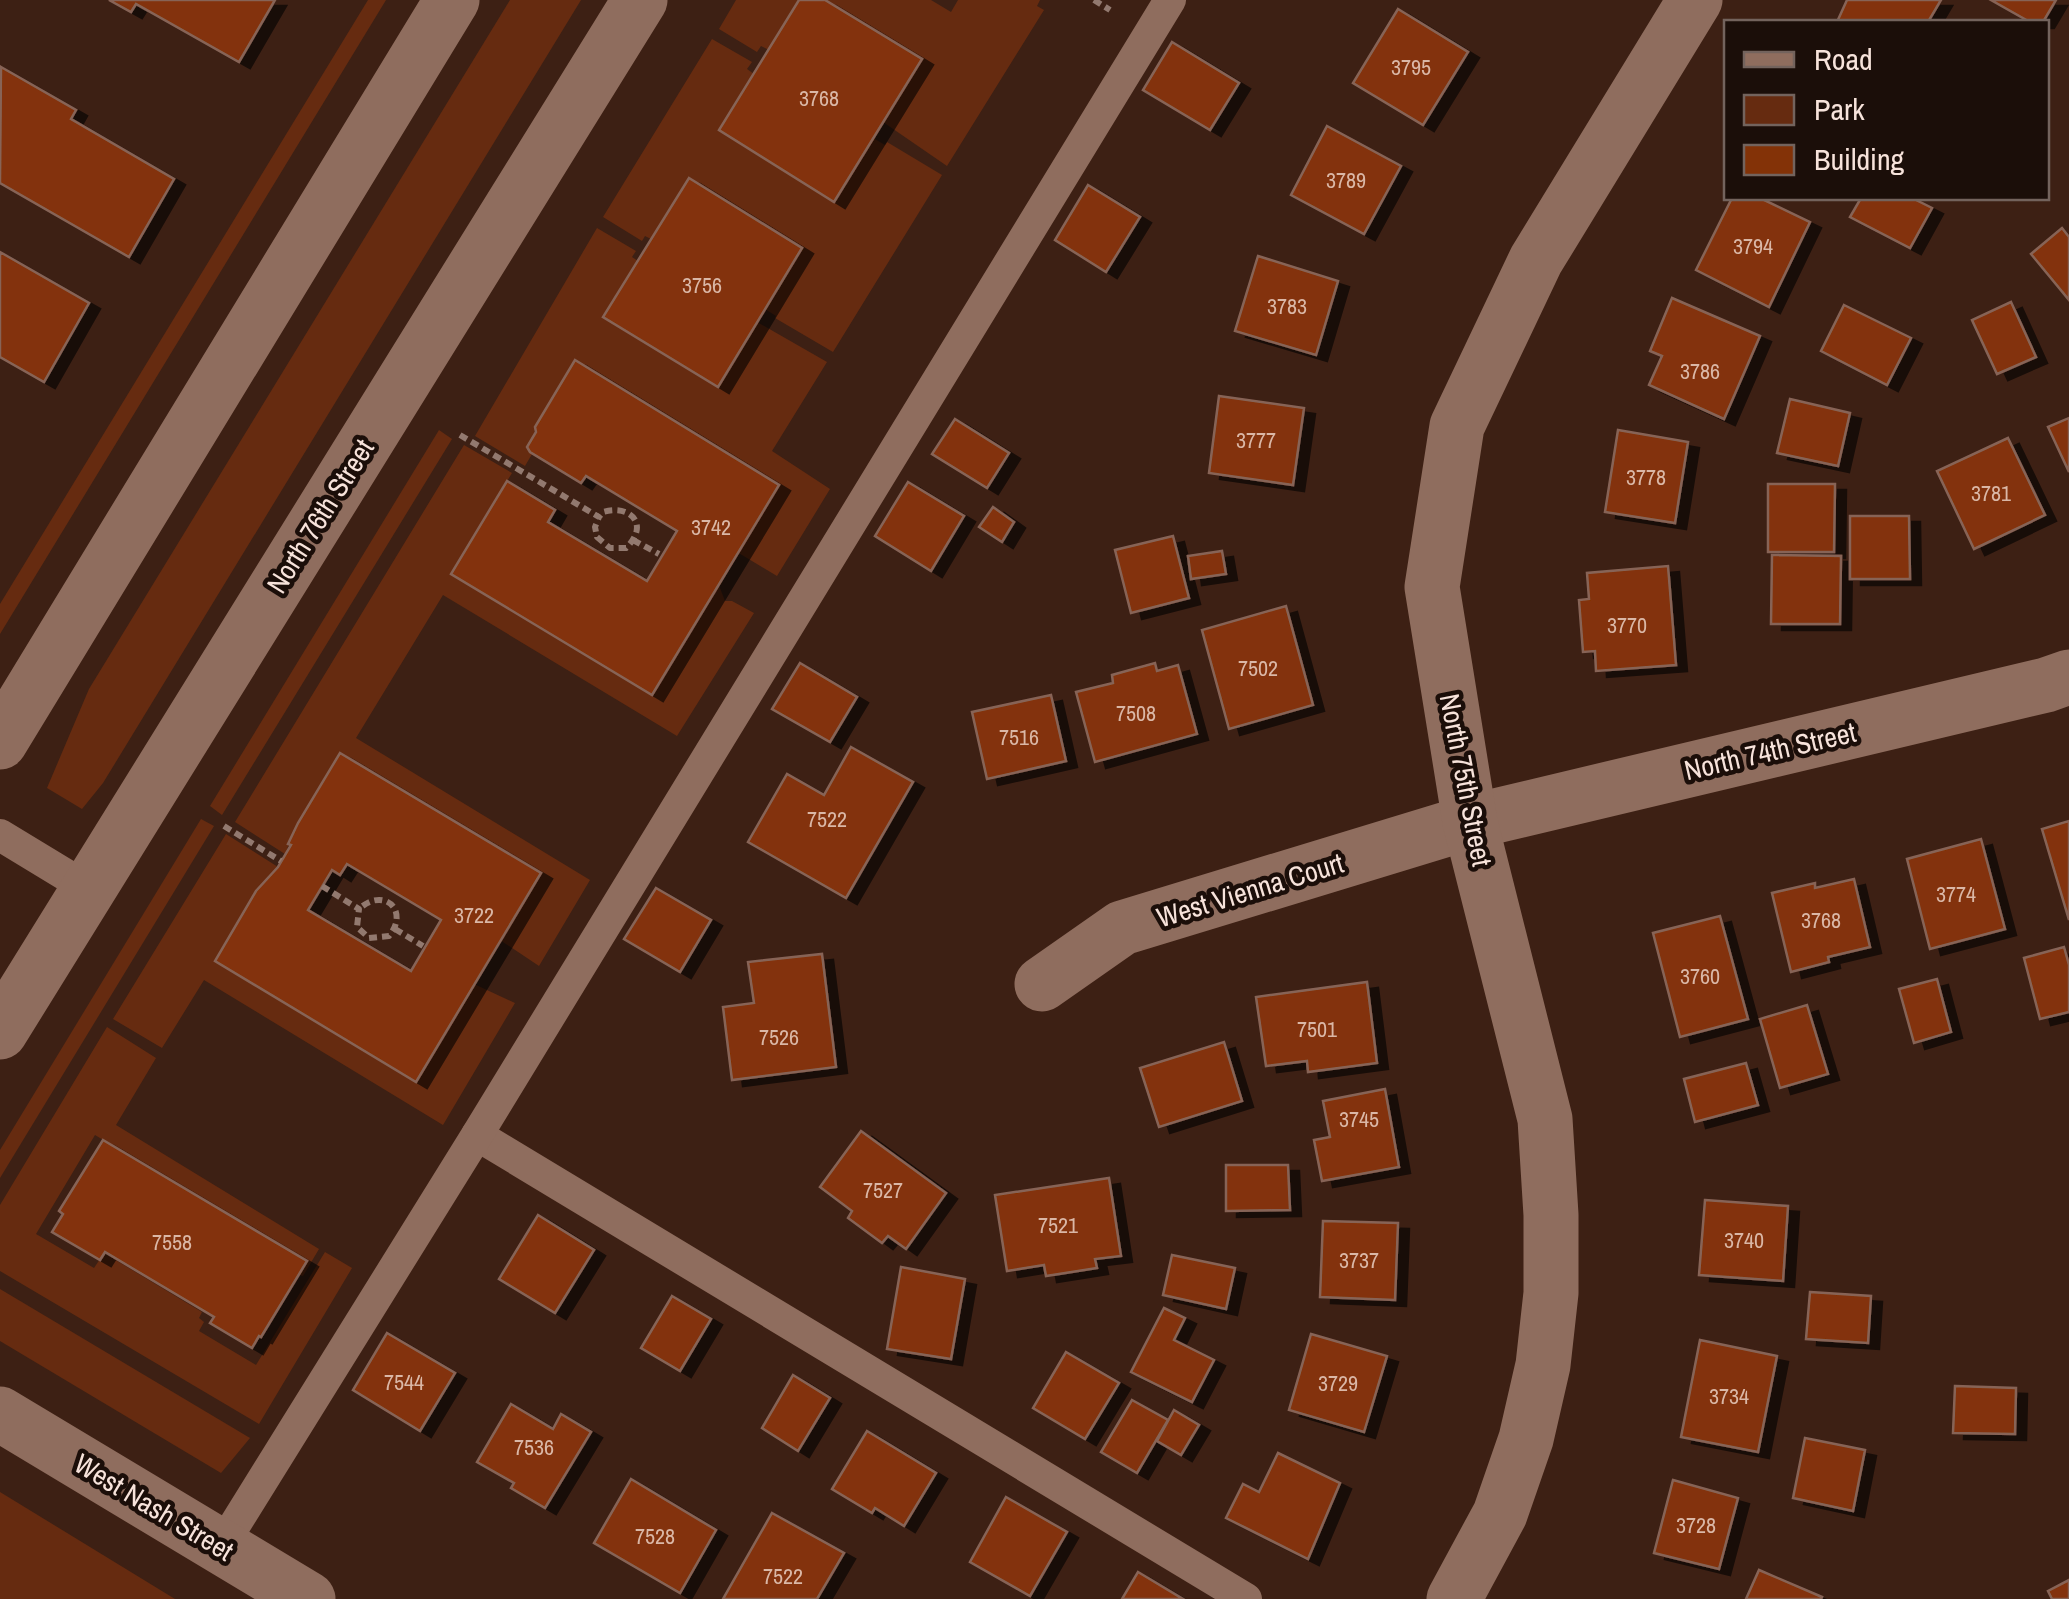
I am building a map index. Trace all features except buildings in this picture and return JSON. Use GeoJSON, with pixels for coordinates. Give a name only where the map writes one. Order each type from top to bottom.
{"type":"FeatureCollection","features":[{"type":"Feature","properties":{"kind":"street"},"geometry":{"type":"LineString","coordinates":[[0,742],[452,0]]}},
{"type":"Feature","properties":{"kind":"street","name":"North 76th Street"},"geometry":{"type":"LineString","coordinates":[[0,1032],[640,0]]}},
{"type":"Feature","properties":{"kind":"street","name":"North 75th Street"},"geometry":{"type":"LineString","coordinates":[[1454,1599],[1500,1514],[1526,1440],[1543,1364],[1551,1293],[1545,1118],[1470,822],[1432,587],[1457,426],[1536,260],[1695,0]]}},
{"type":"Feature","properties":{"kind":"street","name":"North 74th Street"},"geometry":{"type":"LineString","coordinates":[[1470,822],[2069,677]]}},
{"type":"Feature","properties":{"kind":"street","name":"West Vienna Court"},"geometry":{"type":"LineString","coordinates":[[1042,984],[1122,928],[1470,822]]}},
{"type":"Feature","properties":{"kind":"street","name":"West Nash Street"},"geometry":{"type":"LineString","coordinates":[[0,1414],[308,1599]]}},
{"type":"Feature","properties":{"kind":"lane"},"geometry":{"type":"LineString","coordinates":[[221,1547],[1170,0]]}},
{"type":"Feature","properties":{"kind":"lane"},"geometry":{"type":"LineString","coordinates":[[0,836],[89,889]]}},
{"type":"Feature","properties":{"kind":"lane"},"geometry":{"type":"LineString","coordinates":[[477,1135],[1246,1599]]}},
{"type":"Feature","properties":{"kind":"path"},"geometry":{"type":"LineString","coordinates":[[460,435],[599,517]]}},
{"type":"Feature","properties":{"kind":"path"},"geometry":{"type":"LineString","coordinates":[[618,509],[633,516],[638,527],[634,540],[618,550],[600,543],[595,527],[599,517],[603,512],[618,509]]}},
{"type":"Feature","properties":{"kind":"path"},"geometry":{"type":"LineString","coordinates":[[634,540],[659,554]]}},
{"type":"Feature","properties":{"kind":"path"},"geometry":{"type":"LineString","coordinates":[[224,826],[281,861]]}},
{"type":"Feature","properties":{"kind":"path"},"geometry":{"type":"LineString","coordinates":[[322,886],[359,908]]}},
{"type":"Feature","properties":{"kind":"path"},"geometry":{"type":"LineString","coordinates":[[368,900],[387,901],[394,908],[395,929],[389,936],[369,938],[357,928],[359,908],[368,900]]}},
{"type":"Feature","properties":{"kind":"path"},"geometry":{"type":"LineString","coordinates":[[395,929],[422,946]]}},
{"type":"Feature","properties":{"kind":"green space"},"geometry":{"type":"Polygon","coordinates":[[[368,0],[386,0],[0,634],[0,604],[368,0]]]}},
{"type":"Feature","properties":{"kind":"green space"},"geometry":{"type":"Polygon","coordinates":[[[510,0],[581,0],[103,783],[82,809],[47,788],[89,689],[510,0]]]}},
{"type":"Feature","properties":{"kind":"green space"},"geometry":{"type":"Polygon","coordinates":[[[736,0],[799,0],[769,50],[761,46],[757,52],[719,29],[736,0]]]}},
{"type":"Feature","properties":{"kind":"green space"},"geometry":{"type":"Polygon","coordinates":[[[825,0],[931,0],[951,12],[958,0],[1040,0],[1037,6],[1044,10],[947,166],[883,122],[922,59],[825,0]]]}},
{"type":"Feature","properties":{"kind":"green space"},"geometry":{"type":"Polygon","coordinates":[[[712,39],[752,62],[747,69],[754,74],[720,131],[834,201],[873,138],[885,145],[887,142],[942,175],[833,352],[765,309],[802,247],[689,178],[651,239],[645,236],[642,241],[603,217],[712,39]]]}},
{"type":"Feature","properties":{"kind":"green space"},"geometry":{"type":"Polygon","coordinates":[[[597,228],[636,251],[632,257],[638,261],[604,318],[717,387],[757,322],[827,362],[772,451],[830,489],[777,576],[737,552],[778,485],[576,360],[535,427],[532,454],[525,466],[475,436],[597,228]]]}},
{"type":"Feature","properties":{"kind":"green space"},"geometry":{"type":"Polygon","coordinates":[[[439,430],[452,439],[222,815],[210,806],[439,430]]]}},
{"type":"Feature","properties":{"kind":"green space"},"geometry":{"type":"Polygon","coordinates":[[[464,445],[512,473],[451,574],[652,695],[718,583],[725,601],[754,613],[677,736],[443,595],[356,738],[590,880],[539,966],[500,940],[540,873],[341,753],[298,822],[285,854],[235,822],[464,445]]]}},
{"type":"Feature","properties":{"kind":"green space"},"geometry":{"type":"Polygon","coordinates":[[[201,819],[214,826],[0,1178],[0,1150],[201,819]]]}},
{"type":"Feature","properties":{"kind":"green space"},"geometry":{"type":"Polygon","coordinates":[[[226,834],[278,867],[256,892],[215,961],[415,1081],[474,984],[515,1003],[443,1125],[204,980],[162,1048],[113,1019],[226,834]]]}},
{"type":"Feature","properties":{"kind":"green space"},"geometry":{"type":"Polygon","coordinates":[[[107,1027],[156,1058],[116,1125],[319,1249],[303,1276],[298,1275],[306,1261],[95,1135],[36,1234],[94,1268],[104,1253],[202,1312],[199,1318],[204,1322],[199,1331],[256,1365],[325,1252],[352,1268],[259,1424],[0,1271],[0,1205],[107,1027]]]}},
{"type":"Feature","properties":{"kind":"green space"},"geometry":{"type":"Polygon","coordinates":[[[0,1289],[250,1438],[221,1473],[0,1341],[0,1289]]]}},
{"type":"Feature","properties":{"kind":"green space"},"geometry":{"type":"Polygon","coordinates":[[[0,1492],[175,1599],[0,1599],[0,1492]]]}}]}
